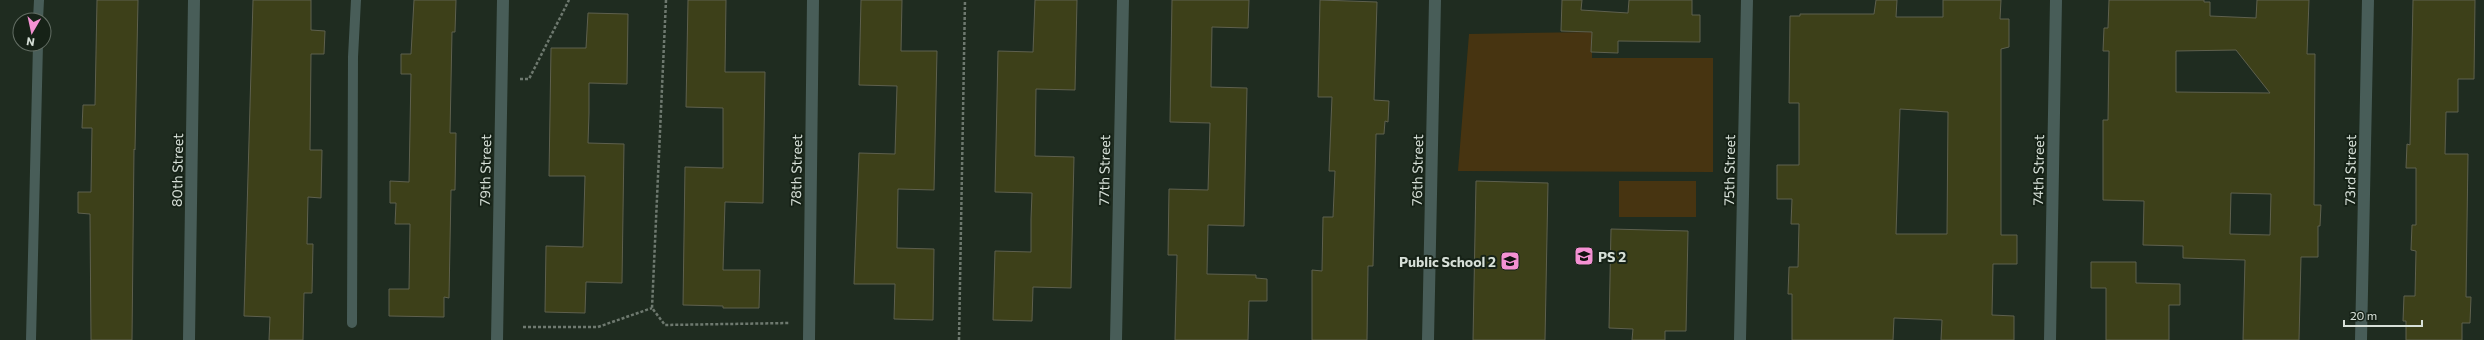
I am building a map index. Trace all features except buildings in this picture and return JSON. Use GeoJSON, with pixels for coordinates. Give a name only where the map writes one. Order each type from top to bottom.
{"type":"FeatureCollection","features":[{"type":"Feature","properties":{"kind":"street","name":"80th Street"},"geometry":{"type":"LineString","coordinates":[[189,340],[194,0]]}},
{"type":"Feature","properties":{"kind":"street","name":"79th Street"},"geometry":{"type":"LineString","coordinates":[[497,340],[503,0]]}},
{"type":"Feature","properties":{"kind":"street","name":"78th Street"},"geometry":{"type":"LineString","coordinates":[[809,340],[813,0]]}},
{"type":"Feature","properties":{"kind":"street","name":"77th Street"},"geometry":{"type":"LineString","coordinates":[[1116,340],[1123,0]]}},
{"type":"Feature","properties":{"kind":"street","name":"76th Street"},"geometry":{"type":"LineString","coordinates":[[1428,340],[1436,0]]}},
{"type":"Feature","properties":{"kind":"street","name":"75th Street"},"geometry":{"type":"LineString","coordinates":[[1740,340],[1747,0]]}},
{"type":"Feature","properties":{"kind":"street","name":"74th Street"},"geometry":{"type":"LineString","coordinates":[[2050,340],[2056,0]]}},
{"type":"Feature","properties":{"kind":"street","name":"73rd Street"},"geometry":{"type":"LineString","coordinates":[[2362,340],[2368,0]]}},
{"type":"Feature","properties":{"kind":"lane"},"geometry":{"type":"LineString","coordinates":[[38,12],[39,0]]}},
{"type":"Feature","properties":{"kind":"lane"},"geometry":{"type":"LineString","coordinates":[[352,323],[353,57],[356,0]]}},
{"type":"Feature","properties":{"kind":"lane"},"geometry":{"type":"LineString","coordinates":[[31,340],[38,52]]}},
{"type":"Feature","properties":{"kind":"path"},"geometry":{"type":"LineString","coordinates":[[502,79],[529,79],[569,0]]}},
{"type":"Feature","properties":{"kind":"path"},"geometry":{"type":"LineString","coordinates":[[666,0],[652,308],[665,325],[809,323]]}},
{"type":"Feature","properties":{"kind":"path"},"geometry":{"type":"LineString","coordinates":[[959,340],[965,0]]}},
{"type":"Feature","properties":{"kind":"path"},"geometry":{"type":"LineString","coordinates":[[523,326],[598,328],[652,308]]}},
{"type":"Feature","properties":{"kind":"shaded area"},"geometry":{"type":"Polygon","coordinates":[[[1592,32],[1592,58],[1713,58],[1713,172],[1458,171],[1469,34],[1592,32]]]}},
{"type":"Feature","properties":{"kind":"shaded area"},"geometry":{"type":"Polygon","coordinates":[[[1619,181],[1696,181],[1696,217],[1619,217],[1619,181]]]}},
{"type":"Feature","properties":{"kind":"place","name":"PS 2"},"geometry":{"type":"Point","coordinates":[1584,256]}},
{"type":"Feature","properties":{"kind":"place","name":"Public School 2"},"geometry":{"type":"Point","coordinates":[1510,261]}}]}
